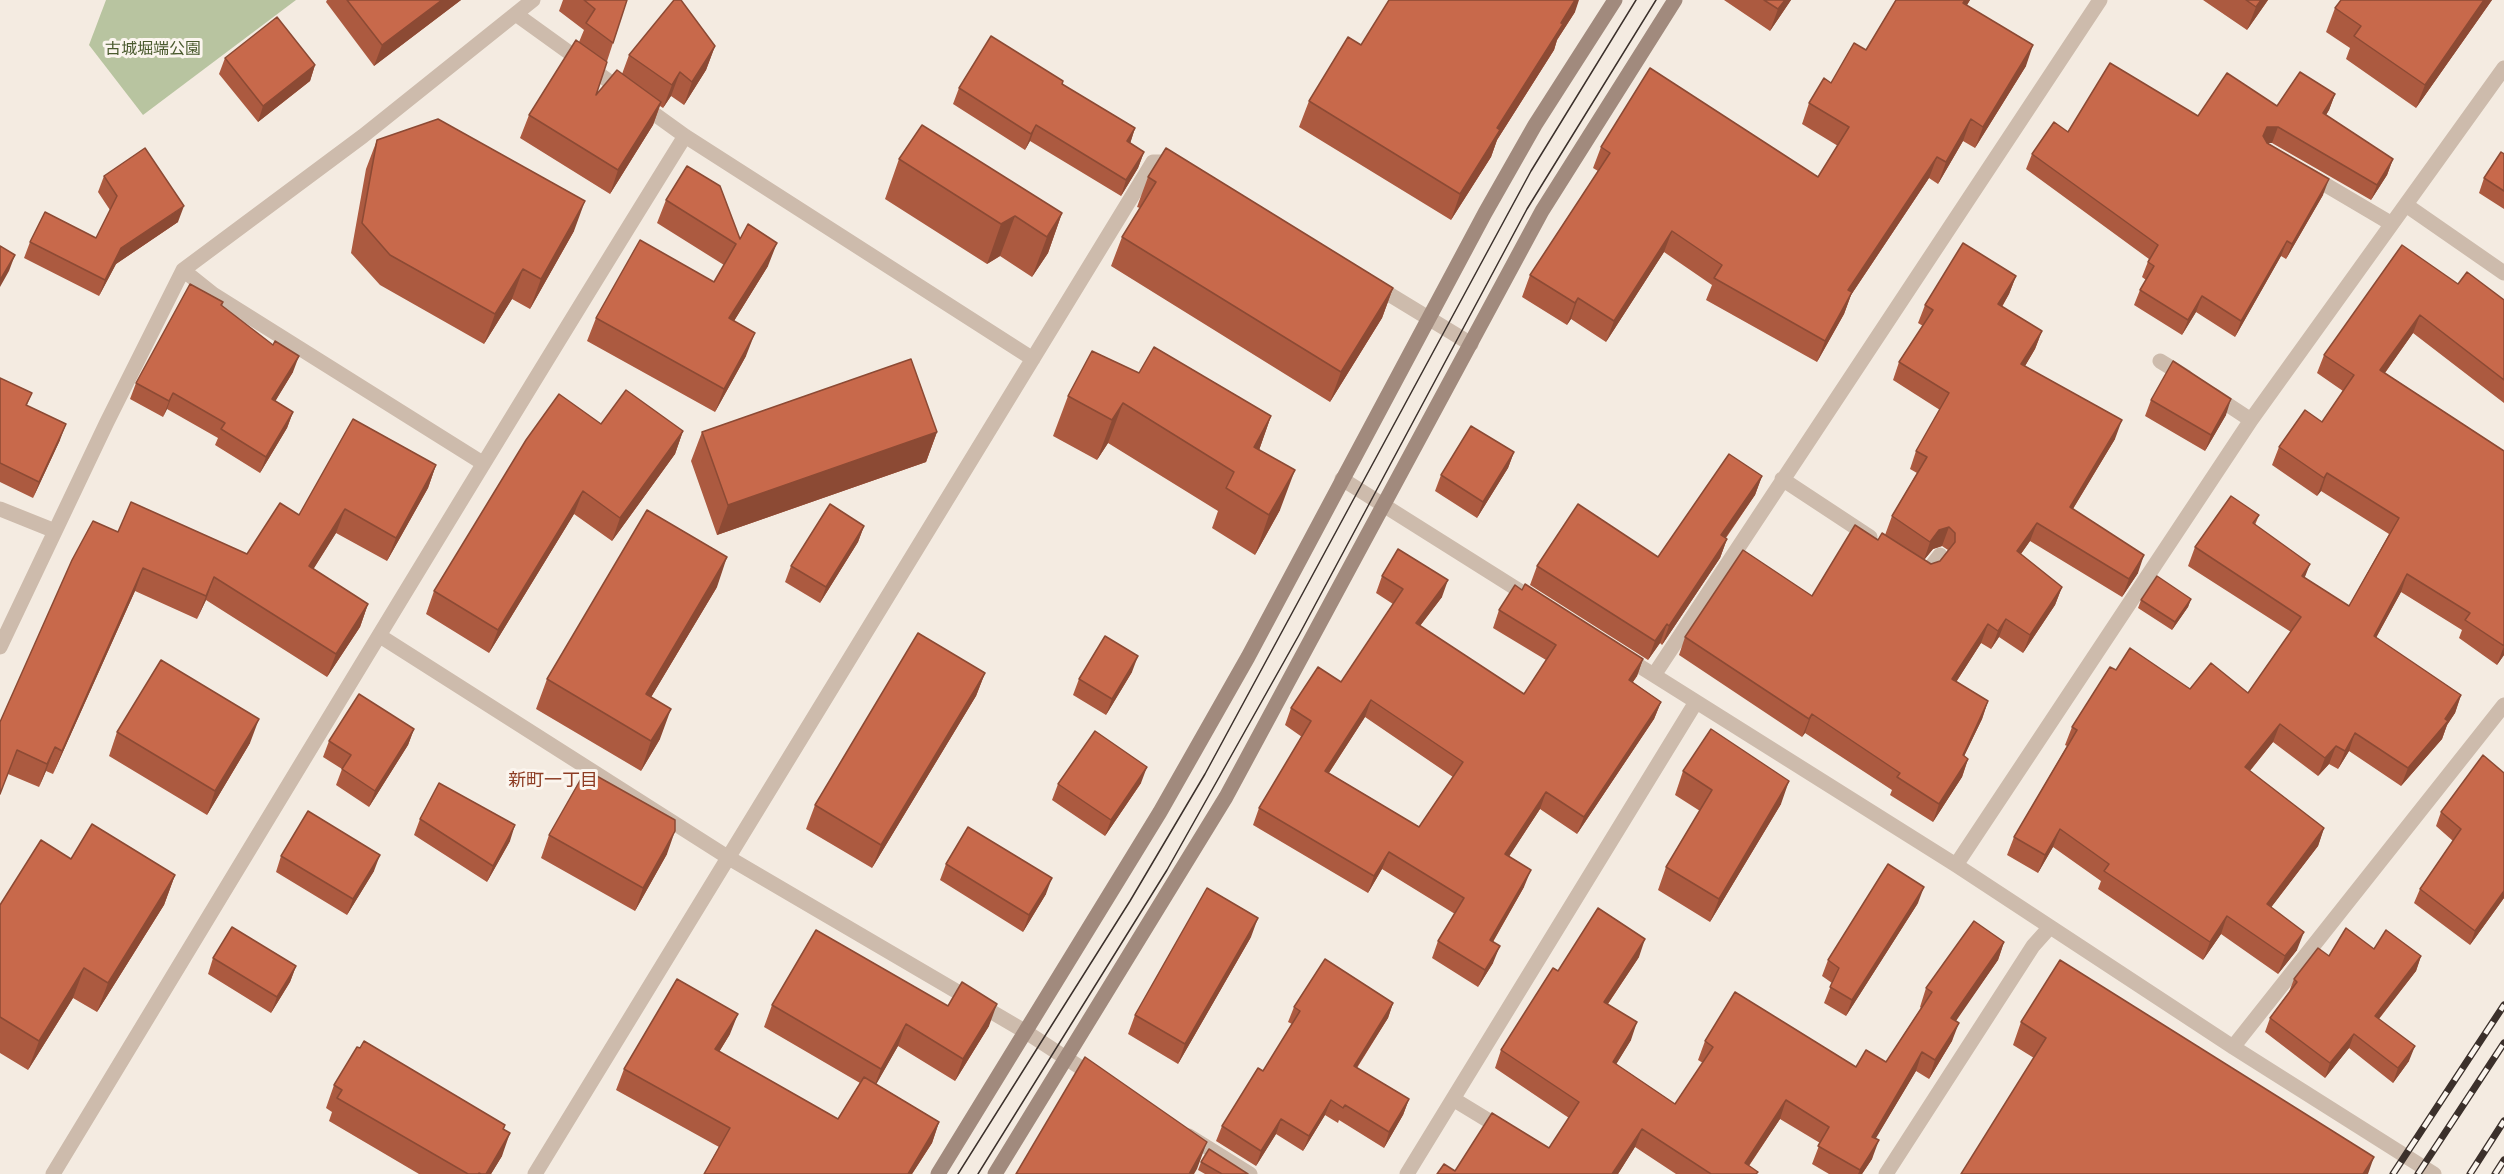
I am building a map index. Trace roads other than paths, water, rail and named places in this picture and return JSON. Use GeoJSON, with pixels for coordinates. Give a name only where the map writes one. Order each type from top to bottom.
{"type":"FeatureCollection","features":[{"type":"Feature","properties":{"kind":"street"},"geometry":{"type":"LineString","coordinates":[[0,647],[126,382],[183,270],[517,15],[533,0]]}},
{"type":"Feature","properties":{"kind":"street"},"geometry":{"type":"LineString","coordinates":[[938,1174],[1166,803],[1248,657],[1428,318],[1535,125],[1615,0]]}},
{"type":"Feature","properties":{"kind":"street"},"geometry":{"type":"LineString","coordinates":[[995,1174],[1226,796],[1542,211],[1675,0]]}},
{"type":"Feature","properties":{"kind":"street"},"geometry":{"type":"LineString","coordinates":[[1654,675],[2100,0]]}},
{"type":"Feature","properties":{"kind":"street"},"geometry":{"type":"LineString","coordinates":[[517,15],[685,136],[1033,358]]}},
{"type":"Feature","properties":{"kind":"street"},"geometry":{"type":"LineString","coordinates":[[1956,865],[2251,420],[2504,68]]}},
{"type":"Feature","properties":{"kind":"street"},"geometry":{"type":"LineString","coordinates":[[53,1174],[380,636],[482,462],[685,136]]}},
{"type":"Feature","properties":{"kind":"street"},"geometry":{"type":"LineString","coordinates":[[535,1174],[1153,162],[1169,162],[1189,174]]}},
{"type":"Feature","properties":{"kind":"street"},"geometry":{"type":"LineString","coordinates":[[2296,168],[2392,224]]}},
{"type":"Feature","properties":{"kind":"street"},"geometry":{"type":"LineString","coordinates":[[2406,205],[2504,273]]}},
{"type":"Feature","properties":{"kind":"street"},"geometry":{"type":"LineString","coordinates":[[183,270],[213,294],[482,462]]}},
{"type":"Feature","properties":{"kind":"street"},"geometry":{"type":"LineString","coordinates":[[1358,276],[1472,344]]}},
{"type":"Feature","properties":{"kind":"street"},"geometry":{"type":"LineString","coordinates":[[2160,361],[2251,420]]}},
{"type":"Feature","properties":{"kind":"street"},"geometry":{"type":"LineString","coordinates":[[1342,479],[1544,606]]}},
{"type":"Feature","properties":{"kind":"street"},"geometry":{"type":"LineString","coordinates":[[1782,479],[1887,548]]}},
{"type":"Feature","properties":{"kind":"street"},"geometry":{"type":"LineString","coordinates":[[0,509],[55,531]]}},
{"type":"Feature","properties":{"kind":"street"},"geometry":{"type":"LineString","coordinates":[[1907,560],[1926,573],[1940,555]]}},
{"type":"Feature","properties":{"kind":"street"},"geometry":{"type":"LineString","coordinates":[[380,636],[729,858],[1026,1032],[1105,1082]]}},
{"type":"Feature","properties":{"kind":"street"},"geometry":{"type":"LineString","coordinates":[[1614,650],[1956,865],[2233,1047],[2434,1174]]}},
{"type":"Feature","properties":{"kind":"street"},"geometry":{"type":"LineString","coordinates":[[1407,1174],[1696,702]]}},
{"type":"Feature","properties":{"kind":"street"},"geometry":{"type":"LineString","coordinates":[[2233,1047],[2504,705]]}},
{"type":"Feature","properties":{"kind":"street"},"geometry":{"type":"LineString","coordinates":[[1886,1174],[2033,946],[2050,927]]}},
{"type":"Feature","properties":{"kind":"street"},"geometry":{"type":"LineString","coordinates":[[1453,1099],[1519,1139]]}},
{"type":"Feature","properties":{"kind":"street"},"geometry":{"type":"LineString","coordinates":[[1172,1125],[1250,1174]]}},
{"type":"Feature","properties":{"kind":"tram line"},"geometry":{"type":"LineString","coordinates":[[958,1174],[1130,901],[1205,774],[1531,171],[1636,0]]}},
{"type":"Feature","properties":{"kind":"tram line"},"geometry":{"type":"LineString","coordinates":[[978,1174],[1167,870],[1299,635],[1527,209],[1656,0]]}},
{"type":"Feature","properties":{"kind":"railway"},"geometry":{"type":"LineString","coordinates":[[2393,1174],[2504,1005]]}},
{"type":"Feature","properties":{"kind":"railway"},"geometry":{"type":"LineString","coordinates":[[2418,1174],[2504,1043]]}},
{"type":"Feature","properties":{"kind":"railway"},"geometry":{"type":"LineString","coordinates":[[2470,1174],[2504,1121]]}},
{"type":"Feature","properties":{"kind":"railway"},"geometry":{"type":"LineString","coordinates":[[2495,1174],[2504,1160]]}},
{"type":"Feature","properties":{"kind":"district","name":"新町一丁目"},"geometry":{"type":"Point","coordinates":[553,781]}},
{"type":"Feature","properties":{"kind":"park label","name":"古城堀端公園"},"geometry":{"type":"Point","coordinates":[153,49]}}]}
